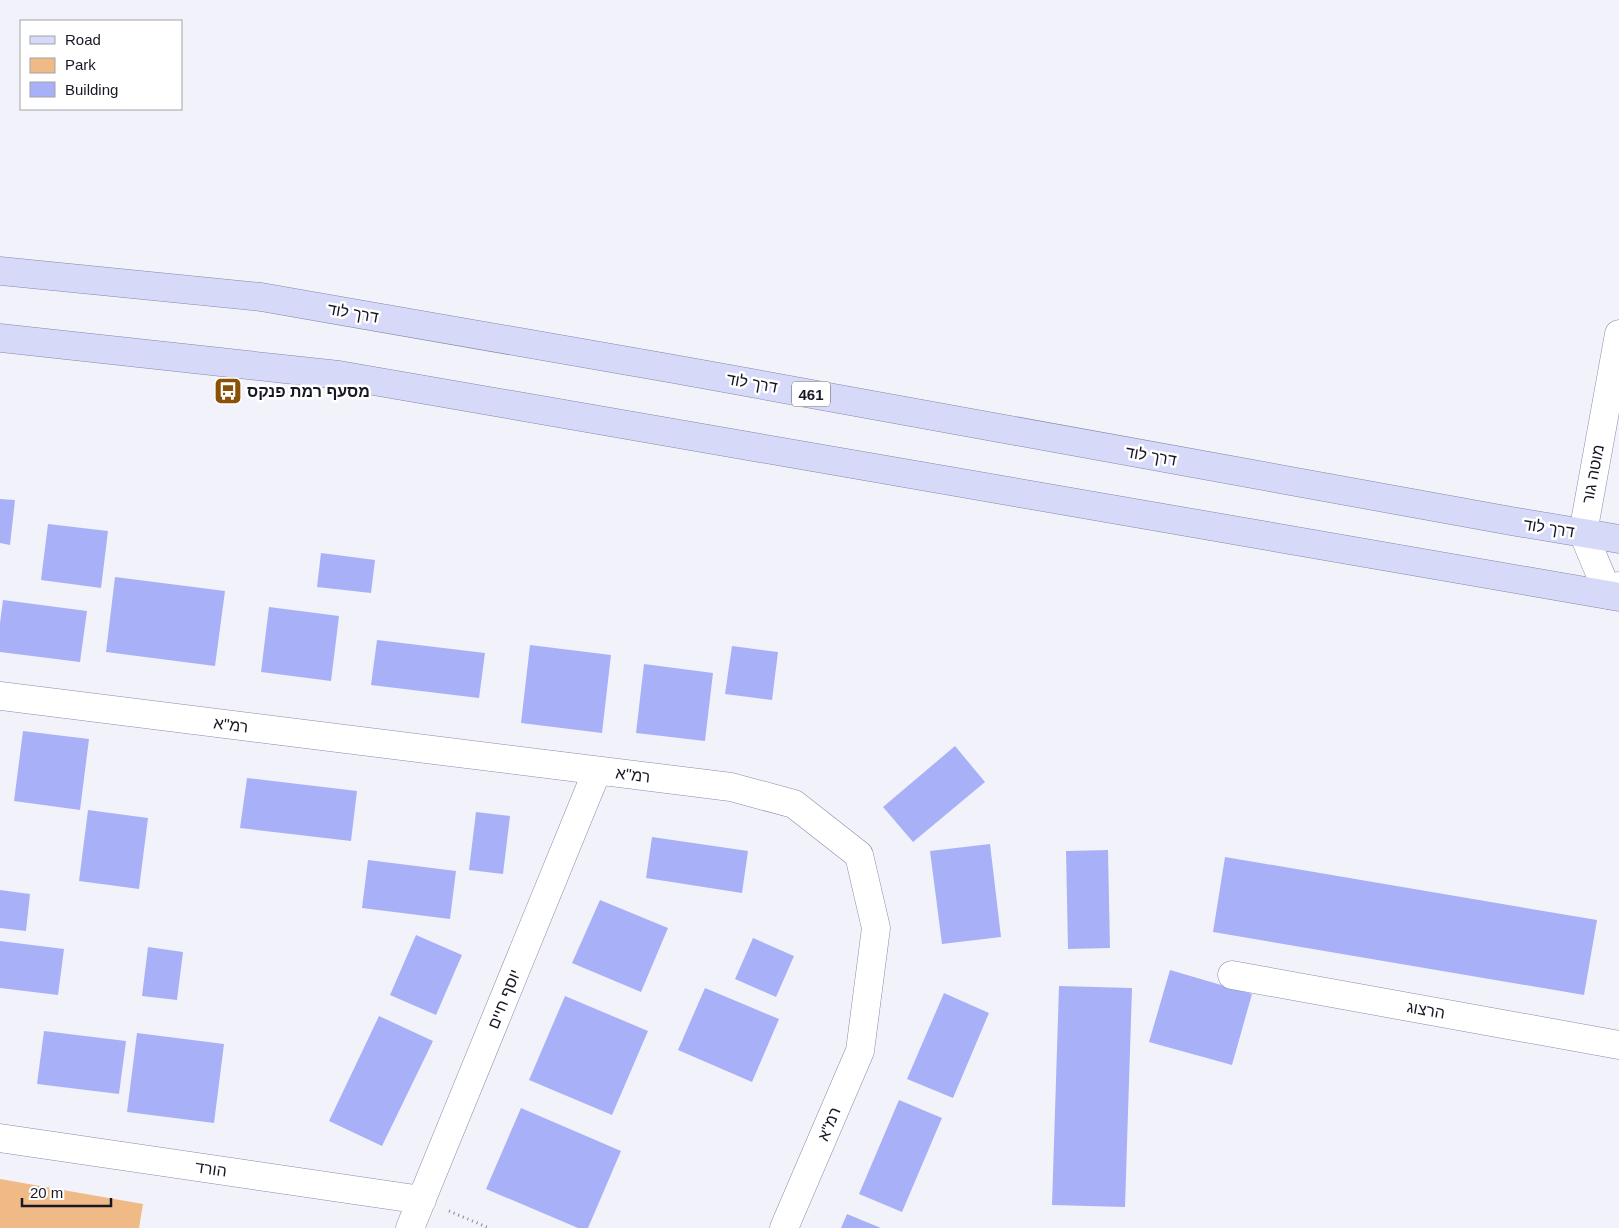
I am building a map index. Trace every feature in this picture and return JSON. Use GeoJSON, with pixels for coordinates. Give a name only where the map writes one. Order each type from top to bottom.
{"type":"FeatureCollection","features":[{"type":"Feature","properties":{"kind":"main road","name":"דרך לוד"},"geometry":{"type":"LineString","coordinates":[[0,271],[260,297],[674,369],[1619,539]]}},
{"type":"Feature","properties":{"kind":"main road"},"geometry":{"type":"LineString","coordinates":[[0,338],[339,375],[1616,593]]}},
{"type":"Feature","properties":{"kind":"street","name":"מוטה גור"},"geometry":{"type":"LineString","coordinates":[[1583,533],[1619,334]]}},
{"type":"Feature","properties":{"kind":"street"},"geometry":{"type":"LineString","coordinates":[[1583,533],[1616,593]]}},
{"type":"Feature","properties":{"kind":"street","name":"רמ\"א"},"geometry":{"type":"LineString","coordinates":[[0,696],[731,787],[794,804],[859,855],[876,928],[860,1051],[784,1228]]}},
{"type":"Feature","properties":{"kind":"street","name":"יוסף חיים"},"geometry":{"type":"LineString","coordinates":[[410,1228],[597,771]]}},
{"type":"Feature","properties":{"kind":"street","name":"הרצוג"},"geometry":{"type":"LineString","coordinates":[[1232,975],[1619,1045]]}},
{"type":"Feature","properties":{"kind":"street","name":"הורד"},"geometry":{"type":"LineString","coordinates":[[0,1138],[422,1200]]}},
{"type":"Feature","properties":{"kind":"path"},"geometry":{"type":"LineString","coordinates":[[422,1200],[490,1228]]}},
{"type":"Feature","properties":{"kind":"green space"},"geometry":{"type":"Polygon","coordinates":[[[0,1179],[143,1204],[139,1228],[0,1228],[0,1179]]]}},
{"type":"Feature","properties":{"kind":"building"},"geometry":{"type":"Polygon","coordinates":[[[0,499],[15,500],[10,545],[0,543],[0,499]]]}},
{"type":"Feature","properties":{"kind":"building"},"geometry":{"type":"Polygon","coordinates":[[[48,524],[108,531],[101,588],[41,580],[48,524]]]}},
{"type":"Feature","properties":{"kind":"building"},"geometry":{"type":"Polygon","coordinates":[[[321,553],[375,560],[371,593],[317,587],[321,553]]]}},
{"type":"Feature","properties":{"kind":"building"},"geometry":{"type":"Polygon","coordinates":[[[115,577],[225,591],[215,666],[106,652],[115,577]]]}},
{"type":"Feature","properties":{"kind":"building"},"geometry":{"type":"Polygon","coordinates":[[[3,600],[87,611],[80,662],[0,652],[0,623],[3,600]]]}},
{"type":"Feature","properties":{"kind":"building"},"geometry":{"type":"Polygon","coordinates":[[[269,607],[339,616],[331,681],[261,672],[269,607]]]}},
{"type":"Feature","properties":{"kind":"building"},"geometry":{"type":"Polygon","coordinates":[[[377,640],[485,653],[479,698],[371,685],[377,640]]]}},
{"type":"Feature","properties":{"kind":"building"},"geometry":{"type":"Polygon","coordinates":[[[530,645],[611,655],[602,733],[521,723],[530,645]]]}},
{"type":"Feature","properties":{"kind":"building"},"geometry":{"type":"Polygon","coordinates":[[[732,646],[778,652],[772,700],[725,694],[732,646]]]}},
{"type":"Feature","properties":{"kind":"building"},"geometry":{"type":"Polygon","coordinates":[[[644,664],[713,673],[705,741],[636,733],[644,664]]]}},
{"type":"Feature","properties":{"kind":"building"},"geometry":{"type":"Polygon","coordinates":[[[23,731],[89,739],[80,810],[14,801],[23,731]]]}},
{"type":"Feature","properties":{"kind":"building"},"geometry":{"type":"Polygon","coordinates":[[[955,746],[985,782],[913,842],[883,807],[955,746]]]}},
{"type":"Feature","properties":{"kind":"building"},"geometry":{"type":"Polygon","coordinates":[[[247,778],[357,791],[351,841],[240,828],[247,778]]]}},
{"type":"Feature","properties":{"kind":"building"},"geometry":{"type":"Polygon","coordinates":[[[88,810],[148,818],[139,889],[79,881],[88,810]]]}},
{"type":"Feature","properties":{"kind":"building"},"geometry":{"type":"Polygon","coordinates":[[[476,812],[510,816],[503,874],[469,870],[476,812]]]}},
{"type":"Feature","properties":{"kind":"building"},"geometry":{"type":"Polygon","coordinates":[[[652,837],[748,851],[742,893],[646,878],[652,837]]]}},
{"type":"Feature","properties":{"kind":"building"},"geometry":{"type":"Polygon","coordinates":[[[990,844],[1001,937],[942,944],[930,851],[990,844]]]}},
{"type":"Feature","properties":{"kind":"building"},"geometry":{"type":"Polygon","coordinates":[[[1108,850],[1110,948],[1068,949],[1066,851],[1108,850]]]}},
{"type":"Feature","properties":{"kind":"building"},"geometry":{"type":"Polygon","coordinates":[[[1225,857],[1597,920],[1584,995],[1213,932],[1225,857]]]}},
{"type":"Feature","properties":{"kind":"building"},"geometry":{"type":"Polygon","coordinates":[[[368,860],[456,871],[450,919],[362,908],[368,860]]]}},
{"type":"Feature","properties":{"kind":"building"},"geometry":{"type":"Polygon","coordinates":[[[0,890],[30,894],[26,931],[0,928],[0,890]]]}},
{"type":"Feature","properties":{"kind":"building"},"geometry":{"type":"Polygon","coordinates":[[[600,900],[668,928],[641,992],[572,963],[600,900]]]}},
{"type":"Feature","properties":{"kind":"building"},"geometry":{"type":"Polygon","coordinates":[[[416,935],[462,955],[436,1015],[390,995],[416,935]]]}},
{"type":"Feature","properties":{"kind":"building"},"geometry":{"type":"Polygon","coordinates":[[[753,938],[794,956],[776,997],[735,979],[753,938]]]}},
{"type":"Feature","properties":{"kind":"building"},"geometry":{"type":"Polygon","coordinates":[[[0,941],[64,949],[58,995],[0,988],[0,941]]]}},
{"type":"Feature","properties":{"kind":"building"},"geometry":{"type":"Polygon","coordinates":[[[148,947],[183,952],[177,1000],[142,996],[148,947]]]}},
{"type":"Feature","properties":{"kind":"building"},"geometry":{"type":"Polygon","coordinates":[[[1170,970],[1252,994],[1232,1065],[1149,1042],[1170,970]]]}},
{"type":"Feature","properties":{"kind":"building"},"geometry":{"type":"Polygon","coordinates":[[[1059,986],[1132,988],[1125,1207],[1052,1205],[1059,986]]]}},
{"type":"Feature","properties":{"kind":"building"},"geometry":{"type":"Polygon","coordinates":[[[705,988],[779,1019],[752,1082],[678,1050],[705,988]]]}},
{"type":"Feature","properties":{"kind":"building"},"geometry":{"type":"Polygon","coordinates":[[[944,993],[989,1013],[953,1098],[907,1079],[944,993]]]}},
{"type":"Feature","properties":{"kind":"building"},"geometry":{"type":"Polygon","coordinates":[[[565,996],[648,1031],[612,1115],[529,1080],[565,996]]]}},
{"type":"Feature","properties":{"kind":"building"},"geometry":{"type":"Polygon","coordinates":[[[379,1016],[433,1041],[382,1146],[329,1121],[379,1016]]]}},
{"type":"Feature","properties":{"kind":"building"},"geometry":{"type":"Polygon","coordinates":[[[44,1031],[126,1041],[119,1094],[37,1084],[44,1031]]]}},
{"type":"Feature","properties":{"kind":"building"},"geometry":{"type":"Polygon","coordinates":[[[137,1033],[224,1044],[214,1123],[127,1112],[137,1033]]]}},
{"type":"Feature","properties":{"kind":"building"},"geometry":{"type":"Polygon","coordinates":[[[899,1100],[942,1118],[902,1212],[859,1194],[899,1100]]]}},
{"type":"Feature","properties":{"kind":"building"},"geometry":{"type":"Polygon","coordinates":[[[521,1108],[621,1151],[588,1228],[578,1228],[486,1189],[521,1108]]]}},
{"type":"Feature","properties":{"kind":"building"},"geometry":{"type":"Polygon","coordinates":[[[847,1214],[881,1228],[841,1228],[847,1214]]]}},
{"type":"Feature","properties":{"kind":"place","name":"מסעף רמת פנקס"},"geometry":{"type":"Point","coordinates":[228,391]}}]}
